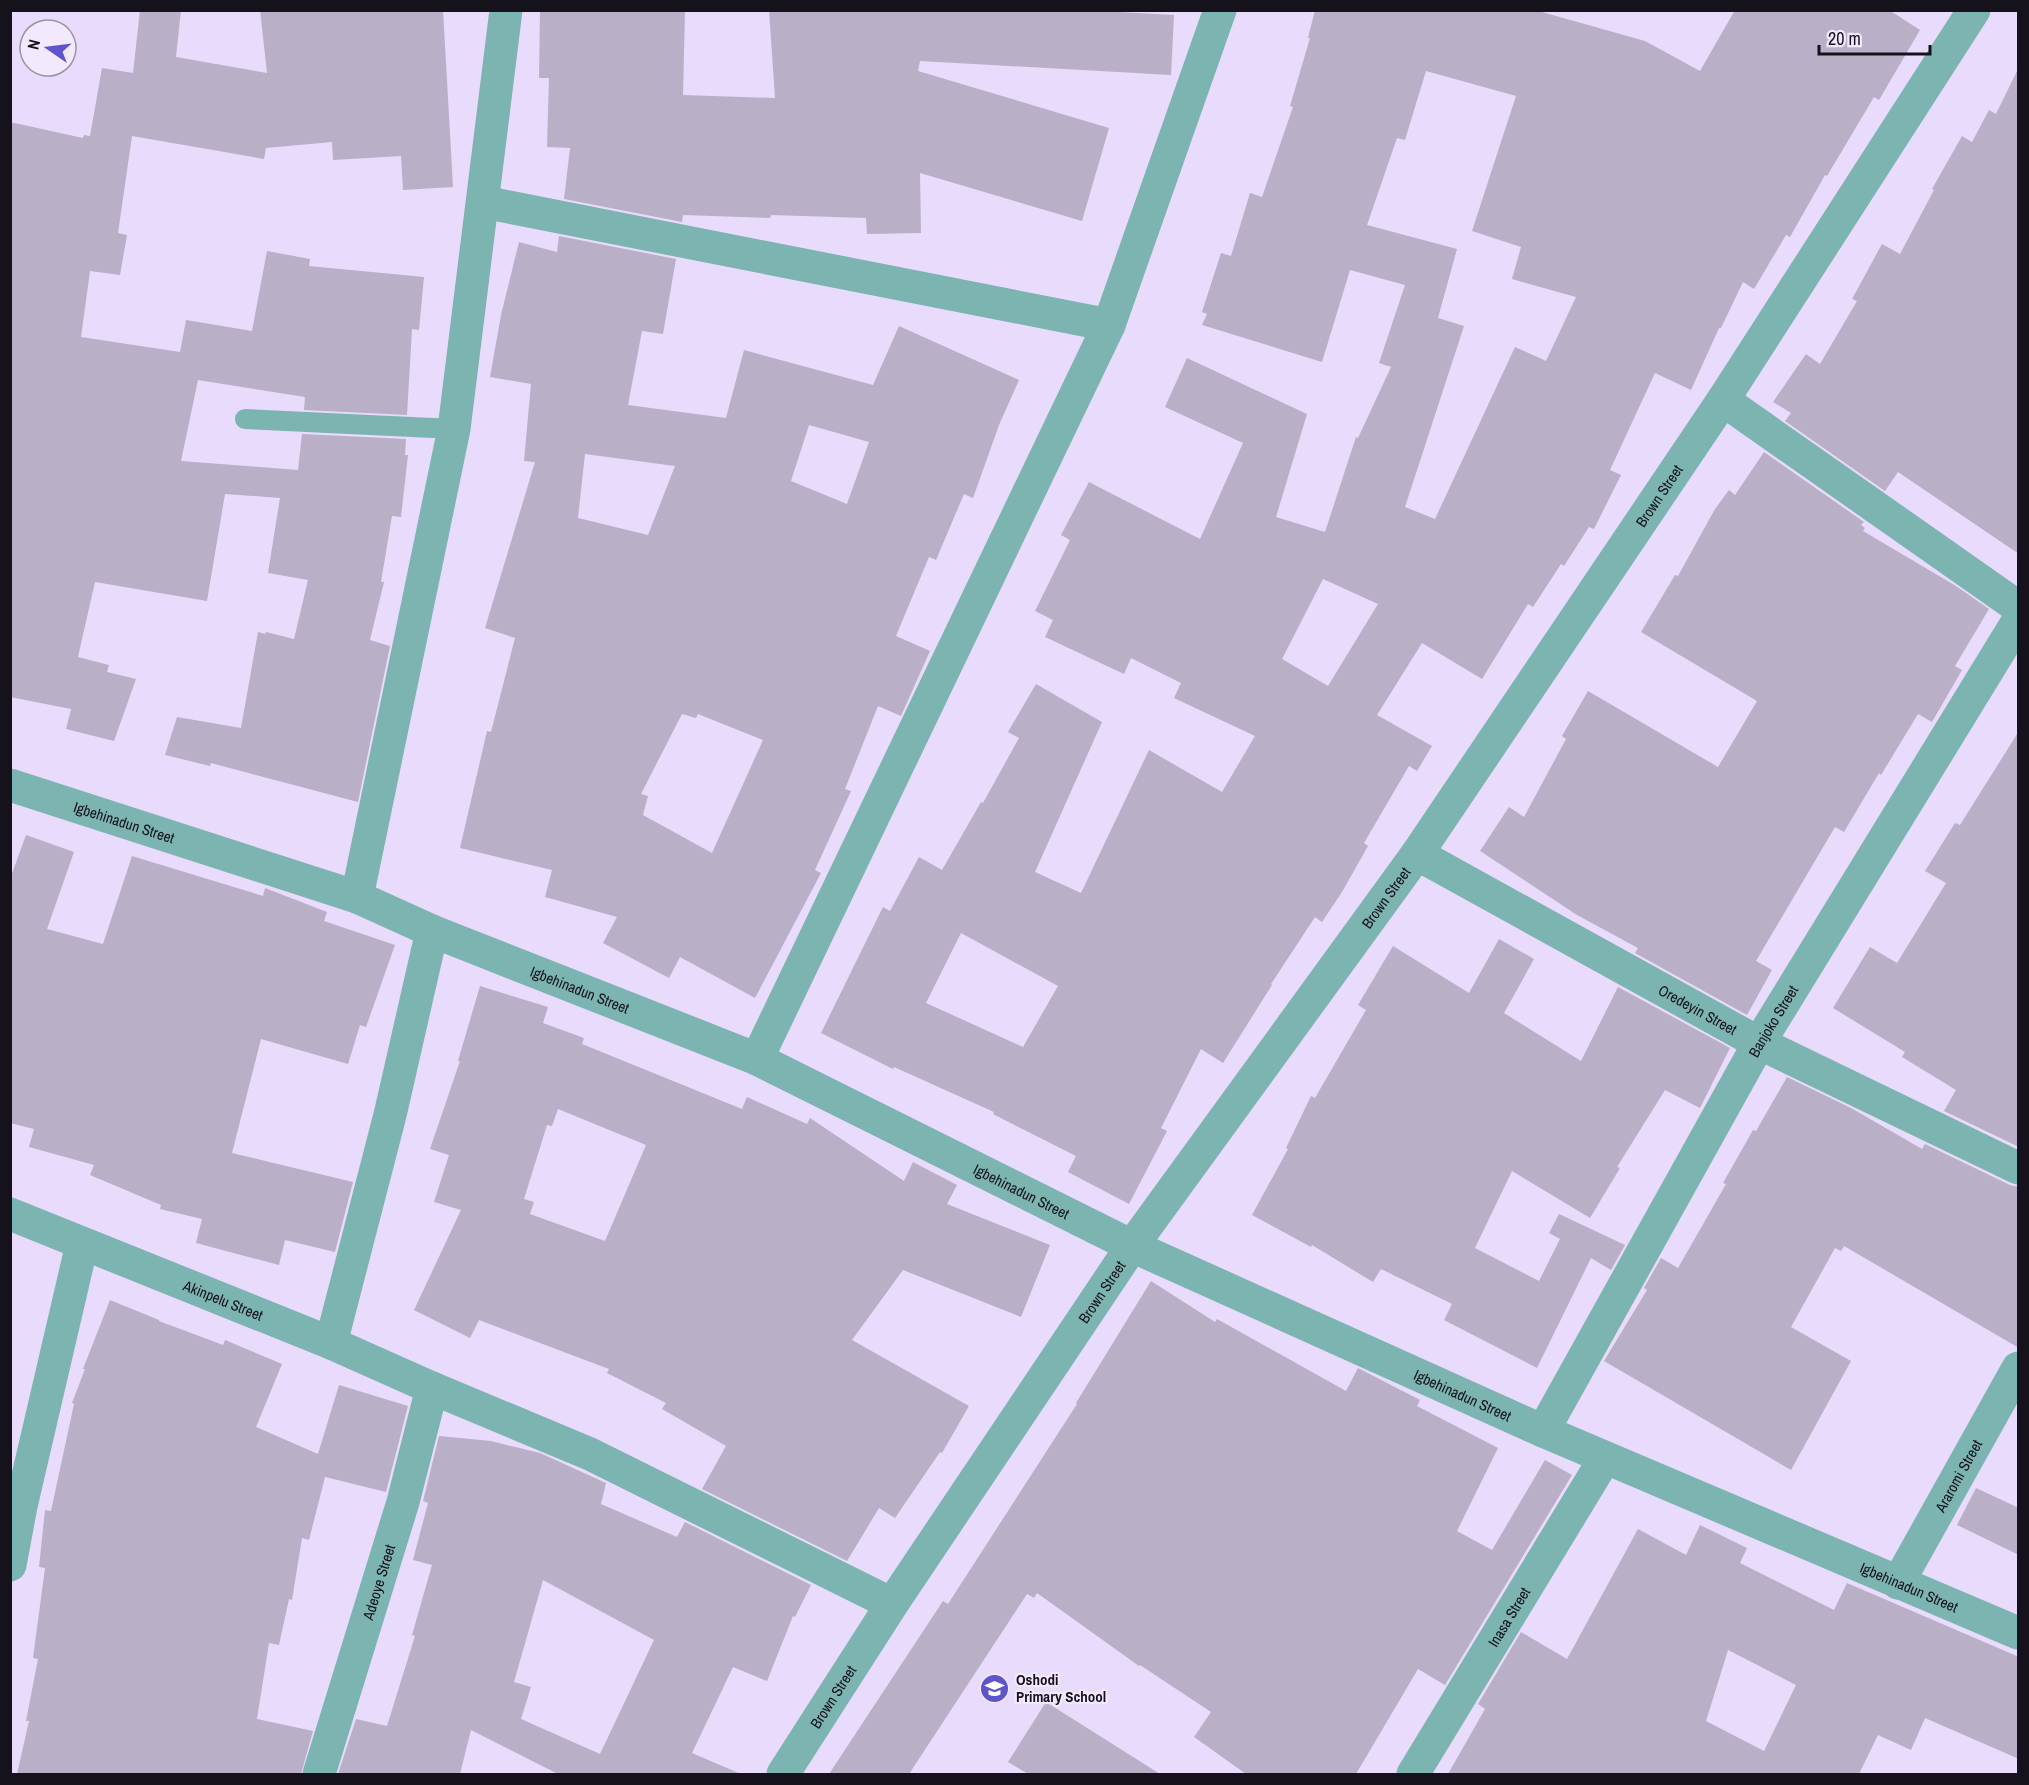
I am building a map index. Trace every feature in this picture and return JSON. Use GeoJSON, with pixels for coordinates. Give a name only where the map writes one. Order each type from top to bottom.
{"type":"FeatureCollection","features":[{"type":"Feature","properties":{"kind":"street"},"geometry":{"type":"LineString","coordinates":[[357,897],[454,429],[506,10]]}},
{"type":"Feature","properties":{"kind":"street"},"geometry":{"type":"LineString","coordinates":[[757,1059],[1109,325],[1220,10]]}},
{"type":"Feature","properties":{"kind":"street","name":"Brown Street"},"geometry":{"type":"LineString","coordinates":[[783,1774],[891,1604],[1132,1246],[1417,854],[1723,400],[1974,10]]}},
{"type":"Feature","properties":{"kind":"street"},"geometry":{"type":"LineString","coordinates":[[483,202],[1109,325]]}},
{"type":"Feature","properties":{"kind":"street"},"geometry":{"type":"LineString","coordinates":[[1723,400],[2019,607]]}},
{"type":"Feature","properties":{"kind":"street","name":"Banjoko Street"},"geometry":{"type":"LineString","coordinates":[[1543,1431],[1759,1043],[2019,621]]}},
{"type":"Feature","properties":{"kind":"street","name":"Igbehinadun Street"},"geometry":{"type":"LineString","coordinates":[[10,785],[357,897],[432,931],[757,1059],[1132,1246],[1543,1431],[2019,1633]]}},
{"type":"Feature","properties":{"kind":"street","name":"Oredeyin Street"},"geometry":{"type":"LineString","coordinates":[[1417,854],[1759,1043],[2019,1168]]}},
{"type":"Feature","properties":{"kind":"street"},"geometry":{"type":"LineString","coordinates":[[331,1343],[390,1115],[432,931]]}},
{"type":"Feature","properties":{"kind":"street","name":"Akinpelu Street"},"geometry":{"type":"LineString","coordinates":[[10,1214],[331,1343],[590,1454],[891,1604]]}},
{"type":"Feature","properties":{"kind":"street"},"geometry":{"type":"LineString","coordinates":[[10,1564],[16,1505],[82,1244]]}},
{"type":"Feature","properties":{"kind":"street","name":"Araromi Street"},"geometry":{"type":"LineString","coordinates":[[1898,1583],[2019,1368]]}},
{"type":"Feature","properties":{"kind":"street","name":"Adeoye Street"},"geometry":{"type":"LineString","coordinates":[[319,1774],[403,1502],[432,1388]]}},
{"type":"Feature","properties":{"kind":"street","name":"Inasa Street"},"geometry":{"type":"LineString","coordinates":[[1413,1774],[1605,1458]]}},
{"type":"Feature","properties":{"kind":"lane"},"geometry":{"type":"LineString","coordinates":[[245,419],[454,429]]}},
{"type":"Feature","properties":{"kind":"shaded area"},"geometry":{"type":"Polygon","coordinates":[[[11,11],[2018,11],[2018,1774],[11,1774],[11,11]]]}},
{"type":"Feature","properties":{"kind":"building"},"geometry":{"type":"Polygon","coordinates":[[[140,10],[181,10],[176,57],[267,73],[260,10],[443,10],[453,187],[403,190],[401,156],[333,160],[332,142],[266,148],[264,159],[132,136],[118,233],[127,235],[120,275],[90,271],[81,337],[180,352],[186,320],[252,331],[267,251],[310,259],[309,266],[424,277],[419,330],[412,329],[407,415],[304,410],[305,397],[198,380],[181,461],[298,470],[302,434],[406,439],[405,455],[408,455],[401,517],[392,516],[381,582],[384,582],[370,640],[390,646],[358,802],[211,763],[210,766],[165,755],[177,717],[241,728],[258,632],[294,639],[308,580],[268,573],[280,498],[225,494],[207,601],[95,582],[78,657],[109,665],[107,672],[136,679],[114,741],[66,729],[71,709],[10,697],[10,122],[83,138],[84,135],[90,136],[102,68],[133,73],[140,10]]]}},
{"type":"Feature","properties":{"kind":"building"},"geometry":{"type":"Polygon","coordinates":[[[540,10],[685,10],[683,95],[775,98],[769,10],[1082,10],[1174,15],[1171,75],[920,61],[918,71],[1109,128],[1082,221],[920,173],[921,233],[867,234],[866,218],[683,215],[682,222],[564,199],[570,148],[547,147],[549,78],[539,78],[540,10]]]}},
{"type":"Feature","properties":{"kind":"building"},"geometry":{"type":"Polygon","coordinates":[[[1315,10],[1535,10],[1645,41],[1700,71],[1735,10],[1889,10],[1920,30],[1879,100],[1874,97],[1827,176],[1825,175],[1790,237],[1786,235],[1754,289],[1743,282],[1691,390],[1655,373],[1610,470],[1621,475],[1594,529],[1589,527],[1564,566],[1561,564],[1533,607],[1528,604],[1482,679],[1422,643],[1377,715],[1432,746],[1417,771],[1409,766],[1364,843],[1368,846],[1342,892],[1322,922],[1315,917],[1223,1063],[1201,1049],[1161,1128],[1167,1131],[1129,1204],[1068,1172],[1076,1156],[993,1114],[994,1112],[894,1067],[893,1069],[821,1033],[883,907],[890,911],[919,857],[942,870],[1019,738],[1008,732],[1036,684],[1102,722],[1035,872],[1081,893],[1149,750],[1222,792],[1255,736],[1174,698],[1181,683],[1131,658],[1124,674],[1045,637],[1053,620],[1035,611],[1070,540],[1061,535],[1089,482],[1200,539],[1243,443],[1165,407],[1187,358],[1307,414],[1276,517],[1325,532],[1356,437],[1358,438],[1391,367],[1379,363],[1405,285],[1350,270],[1322,362],[1202,325],[1207,314],[1202,312],[1221,253],[1231,256],[1250,193],[1262,197],[1293,107],[1290,106],[1310,38],[1308,38],[1315,10]],[[1426,71],[1405,140],[1397,138],[1367,225],[1457,249],[1438,318],[1464,326],[1405,507],[1435,519],[1515,347],[1546,361],[1576,297],[1512,279],[1521,247],[1472,231],[1516,96],[1426,71]],[[1323,579],[1282,659],[1328,686],[1378,604],[1323,579]],[[961,933],[926,1003],[1023,1047],[1058,986],[961,933]]]}},
{"type":"Feature","properties":{"kind":"building"},"geometry":{"type":"Polygon","coordinates":[[[2019,67],[2019,554],[1898,472],[1885,491],[1785,421],[1791,413],[1773,402],[1806,354],[1820,364],[1857,301],[1852,299],[1882,244],[1900,254],[1934,190],[1932,189],[1962,136],[1972,142],[1989,110],[1996,114],[2019,67]]]}},
{"type":"Feature","properties":{"kind":"building"},"geometry":{"type":"Polygon","coordinates":[[[559,236],[676,259],[663,334],[642,331],[628,405],[726,418],[744,350],[873,385],[899,326],[1019,380],[999,425],[973,498],[964,494],[936,560],[929,557],[896,636],[930,651],[901,716],[878,706],[845,789],[851,791],[815,870],[821,873],[755,998],[680,957],[669,978],[603,943],[617,917],[545,897],[552,870],[460,848],[487,731],[491,732],[515,638],[485,628],[535,462],[524,461],[531,384],[490,377],[501,315],[519,242],[557,252],[559,236]],[[809,425],[791,481],[847,504],[869,442],[809,425]],[[585,454],[578,518],[648,535],[675,466],[585,454]],[[682,714],[641,794],[648,796],[643,815],[712,853],[763,740],[698,714],[696,718],[682,714]]]}},
{"type":"Feature","properties":{"kind":"building"},"geometry":{"type":"Polygon","coordinates":[[[1764,452],[1864,522],[1861,525],[1865,528],[1863,531],[1956,586],[1989,609],[1955,666],[1962,670],[1932,722],[1918,714],[1844,832],[1835,827],[1756,961],[1772,970],[1747,1015],[1635,953],[1638,948],[1577,915],[1480,851],[1509,807],[1524,817],[1566,739],[1562,736],[1588,691],[1718,767],[1757,701],[1641,632],[1675,575],[1678,576],[1715,509],[1729,490],[1735,495],[1764,452]]]}},
{"type":"Feature","properties":{"kind":"building"},"geometry":{"type":"Polygon","coordinates":[[[2019,731],[2019,1147],[1944,1111],[1956,1090],[1902,1057],[1905,1052],[1833,1008],[1870,947],[1897,963],[1946,883],[1925,871],[1955,823],[1960,825],[2019,731]]]}},
{"type":"Feature","properties":{"kind":"building"},"geometry":{"type":"Polygon","coordinates":[[[26,835],[74,852],[47,929],[103,944],[132,856],[263,896],[265,888],[327,912],[324,921],[395,945],[366,1027],[360,1025],[348,1064],[261,1039],[232,1153],[353,1182],[335,1252],[285,1240],[279,1265],[196,1243],[202,1219],[160,1209],[161,1205],[90,1175],[94,1165],[29,1147],[34,1129],[10,1123],[10,879],[26,835]]]}},
{"type":"Feature","properties":{"kind":"building"},"geometry":{"type":"Polygon","coordinates":[[[1499,939],[1534,959],[1504,1013],[1581,1061],[1618,987],[1730,1048],[1700,1108],[1665,1090],[1617,1167],[1620,1168],[1590,1218],[1512,1171],[1475,1248],[1539,1281],[1560,1239],[1549,1233],[1559,1214],[1625,1245],[1611,1270],[1591,1258],[1537,1368],[1444,1320],[1452,1304],[1381,1269],[1373,1282],[1312,1245],[1311,1247],[1252,1215],[1288,1149],[1286,1148],[1311,1096],[1315,1098],[1366,1010],[1358,1005],[1393,946],[1469,993],[1499,939]]]}},
{"type":"Feature","properties":{"kind":"building"},"geometry":{"type":"Polygon","coordinates":[[[480,986],[548,1007],[543,1023],[584,1038],[582,1044],[742,1109],[747,1097],[807,1124],[810,1118],[904,1181],[913,1162],[957,1185],[947,1204],[1050,1245],[1021,1317],[903,1270],[852,1340],[969,1406],[942,1453],[940,1452],[895,1518],[879,1508],[847,1561],[702,1489],[726,1446],[662,1409],[666,1403],[607,1373],[609,1369],[479,1320],[470,1338],[414,1310],[461,1210],[434,1202],[449,1155],[430,1149],[460,1061],[458,1061],[480,986]],[[558,1109],[552,1126],[547,1125],[524,1199],[534,1202],[530,1214],[605,1241],[646,1145],[558,1109]]]}},
{"type":"Feature","properties":{"kind":"building"},"geometry":{"type":"Polygon","coordinates":[[[1787,1077],[1851,1108],[1922,1149],[1925,1144],[2010,1185],[2019,1187],[2019,1348],[1844,1246],[1841,1251],[1835,1248],[1791,1327],[1851,1361],[1791,1470],[1604,1361],[1647,1290],[1644,1288],[1661,1258],[1678,1268],[1726,1184],[1723,1183],[1753,1130],[1756,1131],[1787,1077]]]}},
{"type":"Feature","properties":{"kind":"building"},"geometry":{"type":"Polygon","coordinates":[[[1151,1281],[1215,1322],[1217,1319],[1346,1391],[1358,1368],[1420,1400],[1417,1406],[1498,1448],[1457,1531],[1492,1550],[1545,1460],[1572,1475],[1445,1685],[1418,1669],[1356,1774],[1246,1774],[1194,1737],[1211,1712],[1139,1666],[1037,1593],[1034,1598],[1027,1594],[909,1774],[829,1774],[943,1601],[948,1604],[1077,1404],[1151,1281]]]}},
{"type":"Feature","properties":{"kind":"building"},"geometry":{"type":"Polygon","coordinates":[[[110,1300],[223,1345],[225,1340],[282,1364],[256,1427],[318,1454],[339,1385],[408,1406],[386,1492],[325,1477],[309,1540],[302,1538],[292,1600],[289,1599],[279,1645],[269,1643],[257,1719],[313,1731],[301,1774],[17,1774],[29,1721],[26,1721],[38,1659],[33,1658],[45,1568],[39,1567],[45,1510],[51,1511],[74,1404],[72,1403],[110,1300]]]}},
{"type":"Feature","properties":{"kind":"building"},"geometry":{"type":"Polygon","coordinates":[[[439,1436],[491,1441],[540,1453],[606,1483],[601,1504],[677,1537],[685,1522],[811,1585],[795,1617],[793,1616],[767,1681],[733,1667],[692,1753],[741,1774],[558,1774],[471,1730],[460,1774],[338,1774],[356,1719],[387,1726],[415,1636],[412,1635],[432,1565],[413,1560],[428,1503],[423,1501],[439,1436]],[[543,1580],[514,1682],[531,1687],[521,1719],[600,1754],[654,1640],[543,1580]]]}},
{"type":"Feature","properties":{"kind":"building"},"geometry":{"type":"Polygon","coordinates":[[[1976,1488],[2019,1508],[2019,1555],[1957,1525],[1976,1488]]]}},
{"type":"Feature","properties":{"kind":"building"},"geometry":{"type":"Polygon","coordinates":[[[1700,1525],[1747,1548],[1740,1563],[1834,1610],[1847,1583],[2019,1657],[2019,1759],[1925,1718],[1911,1750],[1878,1735],[1859,1774],[1448,1774],[1485,1709],[1478,1704],[1521,1632],[1567,1659],[1638,1529],[1686,1555],[1700,1525]],[[1728,1650],[1706,1721],[1764,1751],[1796,1685],[1728,1650]]]}},
{"type":"Feature","properties":{"kind":"building"},"geometry":{"type":"Polygon","coordinates":[[[1046,1702],[1160,1774],[1028,1774],[1008,1762],[1046,1702]]]}},
{"type":"Feature","properties":{"kind":"place","name":"Oshodi Primary School"},"geometry":{"type":"Point","coordinates":[995,1688]}}]}
